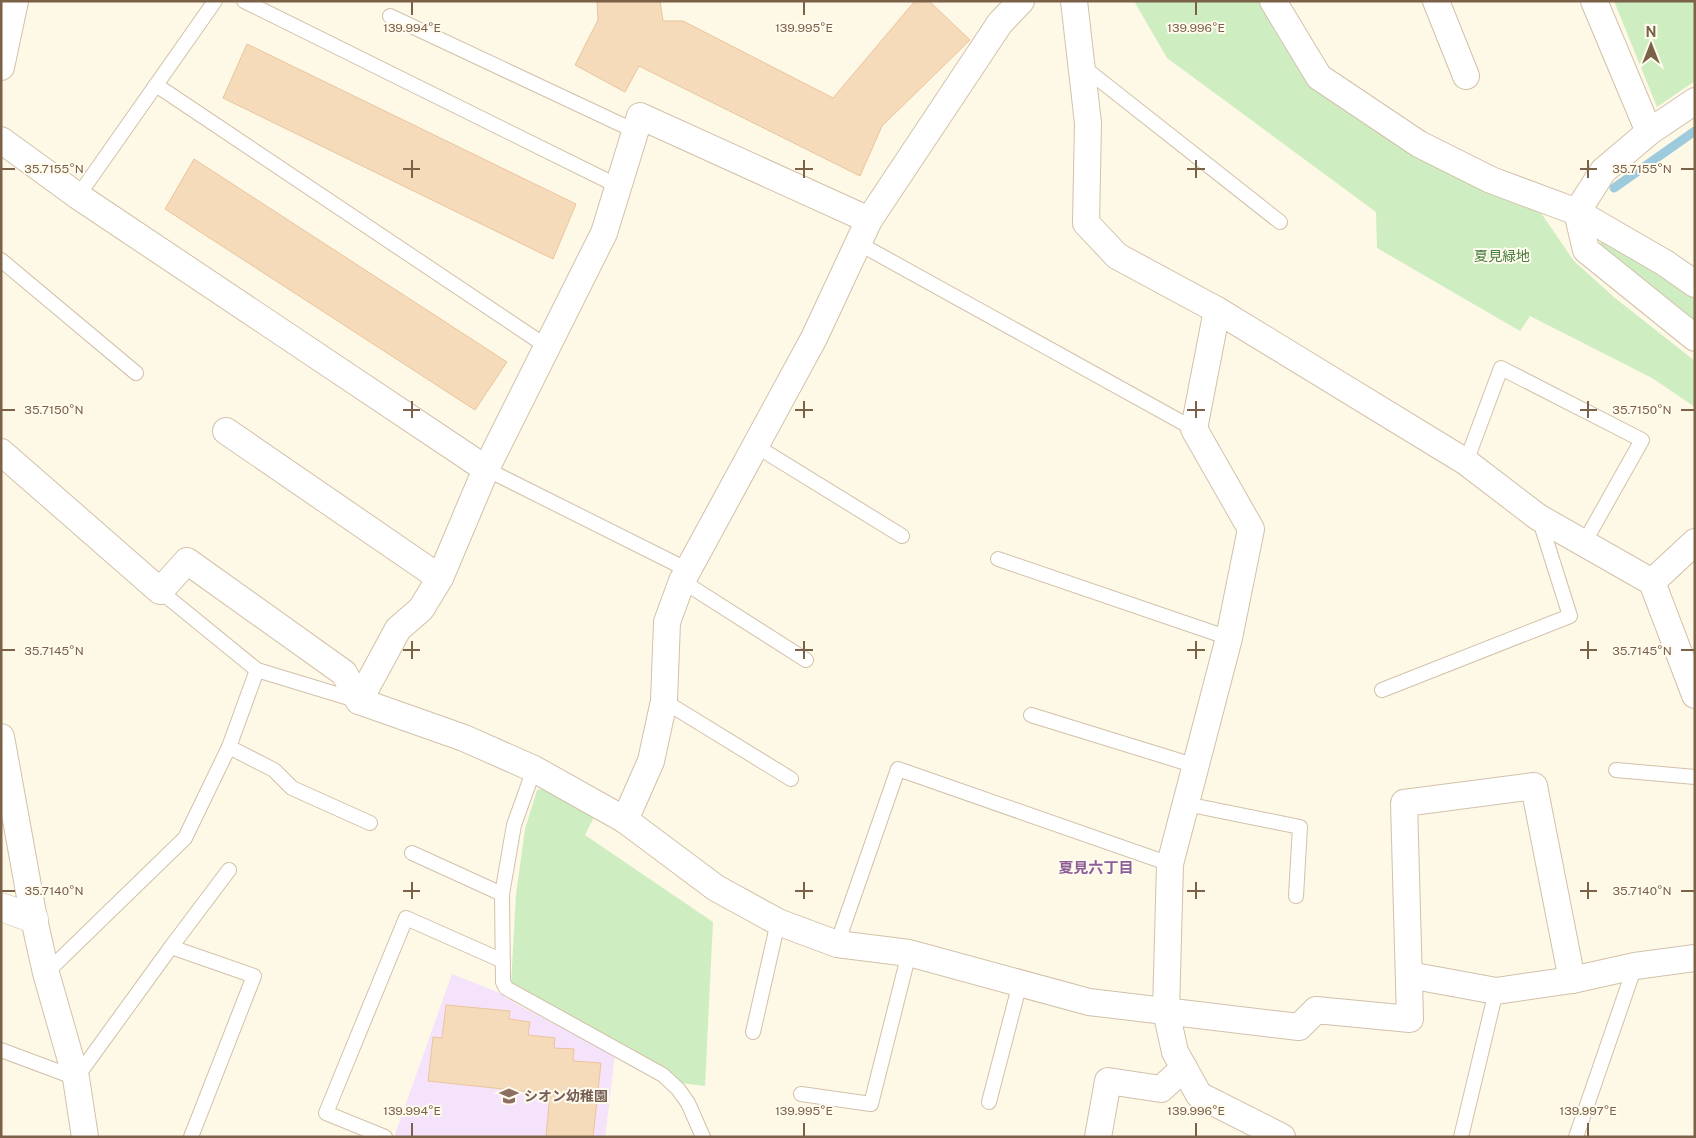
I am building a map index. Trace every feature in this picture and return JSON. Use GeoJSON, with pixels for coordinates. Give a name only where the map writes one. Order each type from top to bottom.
{"type":"FeatureCollection","features":[{"type":"Feature","properties":{"kind":"street"},"geometry":{"type":"LineString","coordinates":[[1,67],[5,34],[14,1]]}},
{"type":"Feature","properties":{"kind":"street"},"geometry":{"type":"LineString","coordinates":[[624,820],[651,761],[664,701],[667,622],[685,576],[814,338],[869,220],[1000,23],[1021,1]]}},
{"type":"Feature","properties":{"kind":"street"},"geometry":{"type":"LineString","coordinates":[[1074,1],[1088,123],[1086,224],[1116,256],[1216,310],[1466,462],[1538,517],[1652,582],[1695,695]]}},
{"type":"Feature","properties":{"kind":"street"},"geometry":{"type":"LineString","coordinates":[[1273,1],[1319,77],[1419,144],[1491,180],[1577,212],[1665,263],[1695,284]]}},
{"type":"Feature","properties":{"kind":"street"},"geometry":{"type":"LineString","coordinates":[[1436,1],[1466,76]]}},
{"type":"Feature","properties":{"kind":"street"},"geometry":{"type":"LineString","coordinates":[[1594,1],[1649,132]]}},
{"type":"Feature","properties":{"kind":"street"},"geometry":{"type":"LineString","coordinates":[[1695,101],[1649,132],[1603,170],[1577,212],[1586,250],[1695,338]]}},
{"type":"Feature","properties":{"kind":"street"},"geometry":{"type":"LineString","coordinates":[[358,701],[398,628],[420,609],[440,578],[486,469],[604,233],[640,116],[869,220]]}},
{"type":"Feature","properties":{"kind":"street"},"geometry":{"type":"LineString","coordinates":[[1,140],[78,196],[486,469]]}},
{"type":"Feature","properties":{"kind":"street"},"geometry":{"type":"LineString","coordinates":[[1216,310],[1194,429],[1251,529],[1229,638],[1170,864],[1166,1012],[1175,1052],[1199,1095],[1282,1137]]}},
{"type":"Feature","properties":{"kind":"street"},"geometry":{"type":"LineString","coordinates":[[226,431],[440,578]]}},
{"type":"Feature","properties":{"kind":"street"},"geometry":{"type":"LineString","coordinates":[[1,452],[160,590],[187,561],[344,673],[358,701],[464,738],[534,770],[624,820],[716,888],[778,922],[837,944],[909,953],[1089,1002],[1299,1027],[1316,1010],[1410,1019],[1404,803],[1534,786],[1572,980]]}},
{"type":"Feature","properties":{"kind":"street"},"geometry":{"type":"LineString","coordinates":[[1652,582],[1695,542]]}},
{"type":"Feature","properties":{"kind":"street"},"geometry":{"type":"LineString","coordinates":[[1,737],[34,919],[46,973],[76,1078],[85,1137]]}},
{"type":"Feature","properties":{"kind":"street"},"geometry":{"type":"LineString","coordinates":[[1,908],[34,919]]}},
{"type":"Feature","properties":{"kind":"street"},"geometry":{"type":"LineString","coordinates":[[1409,975],[1496,991],[1572,980],[1635,966],[1695,958]]}},
{"type":"Feature","properties":{"kind":"street"},"geometry":{"type":"LineString","coordinates":[[1098,1137],[1108,1081],[1161,1089],[1184,1068]]}},
{"type":"Feature","properties":{"kind":"lane"},"geometry":{"type":"LineString","coordinates":[[78,196],[215,1]]}},
{"type":"Feature","properties":{"kind":"lane"},"geometry":{"type":"LineString","coordinates":[[244,1],[618,186]]}},
{"type":"Feature","properties":{"kind":"lane"},"geometry":{"type":"LineString","coordinates":[[390,16],[635,131]]}},
{"type":"Feature","properties":{"kind":"lane"},"geometry":{"type":"LineString","coordinates":[[1081,65],[1280,222]]}},
{"type":"Feature","properties":{"kind":"lane"},"geometry":{"type":"LineString","coordinates":[[156,85],[546,346]]}},
{"type":"Feature","properties":{"kind":"lane"},"geometry":{"type":"LineString","coordinates":[[858,243],[1194,429]]}},
{"type":"Feature","properties":{"kind":"lane"},"geometry":{"type":"LineString","coordinates":[[1,260],[136,373]]}},
{"type":"Feature","properties":{"kind":"lane"},"geometry":{"type":"LineString","coordinates":[[1466,462],[1501,368],[1642,440],[1584,543]]}},
{"type":"Feature","properties":{"kind":"lane"},"geometry":{"type":"LineString","coordinates":[[756,446],[902,536]]}},
{"type":"Feature","properties":{"kind":"lane"},"geometry":{"type":"LineString","coordinates":[[486,469],[685,576],[806,660]]}},
{"type":"Feature","properties":{"kind":"lane"},"geometry":{"type":"LineString","coordinates":[[1382,690],[1570,616],[1538,517]]}},
{"type":"Feature","properties":{"kind":"lane"},"geometry":{"type":"LineString","coordinates":[[998,559],[1229,638]]}},
{"type":"Feature","properties":{"kind":"lane"},"geometry":{"type":"LineString","coordinates":[[160,590],[257,670],[358,701]]}},
{"type":"Feature","properties":{"kind":"lane"},"geometry":{"type":"LineString","coordinates":[[46,973],[185,838],[229,747],[257,670]]}},
{"type":"Feature","properties":{"kind":"lane"},"geometry":{"type":"LineString","coordinates":[[664,701],[791,779]]}},
{"type":"Feature","properties":{"kind":"lane"},"geometry":{"type":"LineString","coordinates":[[1031,715],[1196,766]]}},
{"type":"Feature","properties":{"kind":"lane"},"geometry":{"type":"LineString","coordinates":[[229,747],[274,770],[292,788],[370,823]]}},
{"type":"Feature","properties":{"kind":"lane"},"geometry":{"type":"LineString","coordinates":[[837,944],[898,768],[1170,864]]}},
{"type":"Feature","properties":{"kind":"lane"},"geometry":{"type":"LineString","coordinates":[[534,770],[514,825],[502,894],[503,982],[506,988],[663,1075],[678,1089],[688,1103],[703,1137]]}},
{"type":"Feature","properties":{"kind":"lane"},"geometry":{"type":"LineString","coordinates":[[1616,770],[1695,777]]}},
{"type":"Feature","properties":{"kind":"lane"},"geometry":{"type":"LineString","coordinates":[[1186,804],[1300,827],[1296,896]]}},
{"type":"Feature","properties":{"kind":"lane"},"geometry":{"type":"LineString","coordinates":[[412,853],[502,894]]}},
{"type":"Feature","properties":{"kind":"lane"},"geometry":{"type":"LineString","coordinates":[[1,1050],[76,1078],[229,870]]}},
{"type":"Feature","properties":{"kind":"lane"},"geometry":{"type":"LineString","coordinates":[[385,1137],[326,1113],[406,918],[502,961]]}},
{"type":"Feature","properties":{"kind":"lane"},"geometry":{"type":"LineString","coordinates":[[753,1032],[778,922]]}},
{"type":"Feature","properties":{"kind":"lane"},"geometry":{"type":"LineString","coordinates":[[171,948],[254,976],[191,1137]]}},
{"type":"Feature","properties":{"kind":"lane"},"geometry":{"type":"LineString","coordinates":[[802,1094],[870,1104],[909,953]]}},
{"type":"Feature","properties":{"kind":"lane"},"geometry":{"type":"LineString","coordinates":[[1576,1137],[1635,966]]}},
{"type":"Feature","properties":{"kind":"lane"},"geometry":{"type":"LineString","coordinates":[[989,1102],[1020,983]]}},
{"type":"Feature","properties":{"kind":"lane"},"geometry":{"type":"LineString","coordinates":[[1461,1137],[1496,991]]}},
{"type":"Feature","properties":{"kind":"shaded area","name":"シオン幼稚園"},"geometry":{"type":"Polygon","coordinates":[[[452,974],[497,992],[520,1006],[615,1055],[605,1137],[394,1137],[452,974]]]}},
{"type":"Feature","properties":{"kind":"green space","name":"夏見緑地"},"geometry":{"type":"Polygon","coordinates":[[[1134,1],[1258,1],[1315,87],[1491,192],[1541,213],[1574,261],[1615,298],[1695,361],[1695,407],[1652,378],[1530,316],[1520,331],[1377,248],[1376,212],[1167,58],[1134,1]]]}},
{"type":"Feature","properties":{"kind":"green space"},"geometry":{"type":"Polygon","coordinates":[[[1614,1],[1695,1],[1695,81],[1657,107],[1614,1]]]}},
{"type":"Feature","properties":{"kind":"green space"},"geometry":{"type":"Polygon","coordinates":[[[1609,241],[1665,275],[1695,299],[1695,326],[1598,250],[1601,242],[1609,241]]]}},
{"type":"Feature","properties":{"kind":"green space"},"geometry":{"type":"Polygon","coordinates":[[[550,788],[596,813],[585,835],[713,922],[705,1086],[681,1083],[511,985],[516,894],[525,829],[537,790],[550,788]]]}},
{"type":"Feature","properties":{"kind":"building"},"geometry":{"type":"Polygon","coordinates":[[[597,1],[660,1],[663,21],[683,21],[833,98],[915,1],[929,1],[970,40],[882,126],[860,176],[639,66],[625,92],[575,65],[598,20],[597,1]]]}},
{"type":"Feature","properties":{"kind":"building"},"geometry":{"type":"Polygon","coordinates":[[[247,44],[576,204],[553,259],[223,98],[247,44]]]}},
{"type":"Feature","properties":{"kind":"building"},"geometry":{"type":"Polygon","coordinates":[[[194,159],[507,362],[475,410],[165,209],[194,159]]]}},
{"type":"Feature","properties":{"kind":"building"},"geometry":{"type":"Polygon","coordinates":[[[446,1005],[510,1011],[509,1019],[530,1022],[528,1035],[555,1038],[554,1048],[574,1049],[573,1061],[601,1063],[593,1137],[546,1137],[550,1094],[428,1081],[433,1037],[442,1038],[446,1005]]]}},
{"type":"Feature","properties":{"kind":"waterway"},"geometry":{"type":"LineString","coordinates":[[1614,188],[1695,131]]}},
{"type":"Feature","properties":{"kind":"place","name":"シオン幼稚園"},"geometry":{"type":"Point","coordinates":[509,1096]}},
{"type":"Feature","properties":{"kind":"district","name":"夏見六丁目"},"geometry":{"type":"Point","coordinates":[1096,867]}}]}
